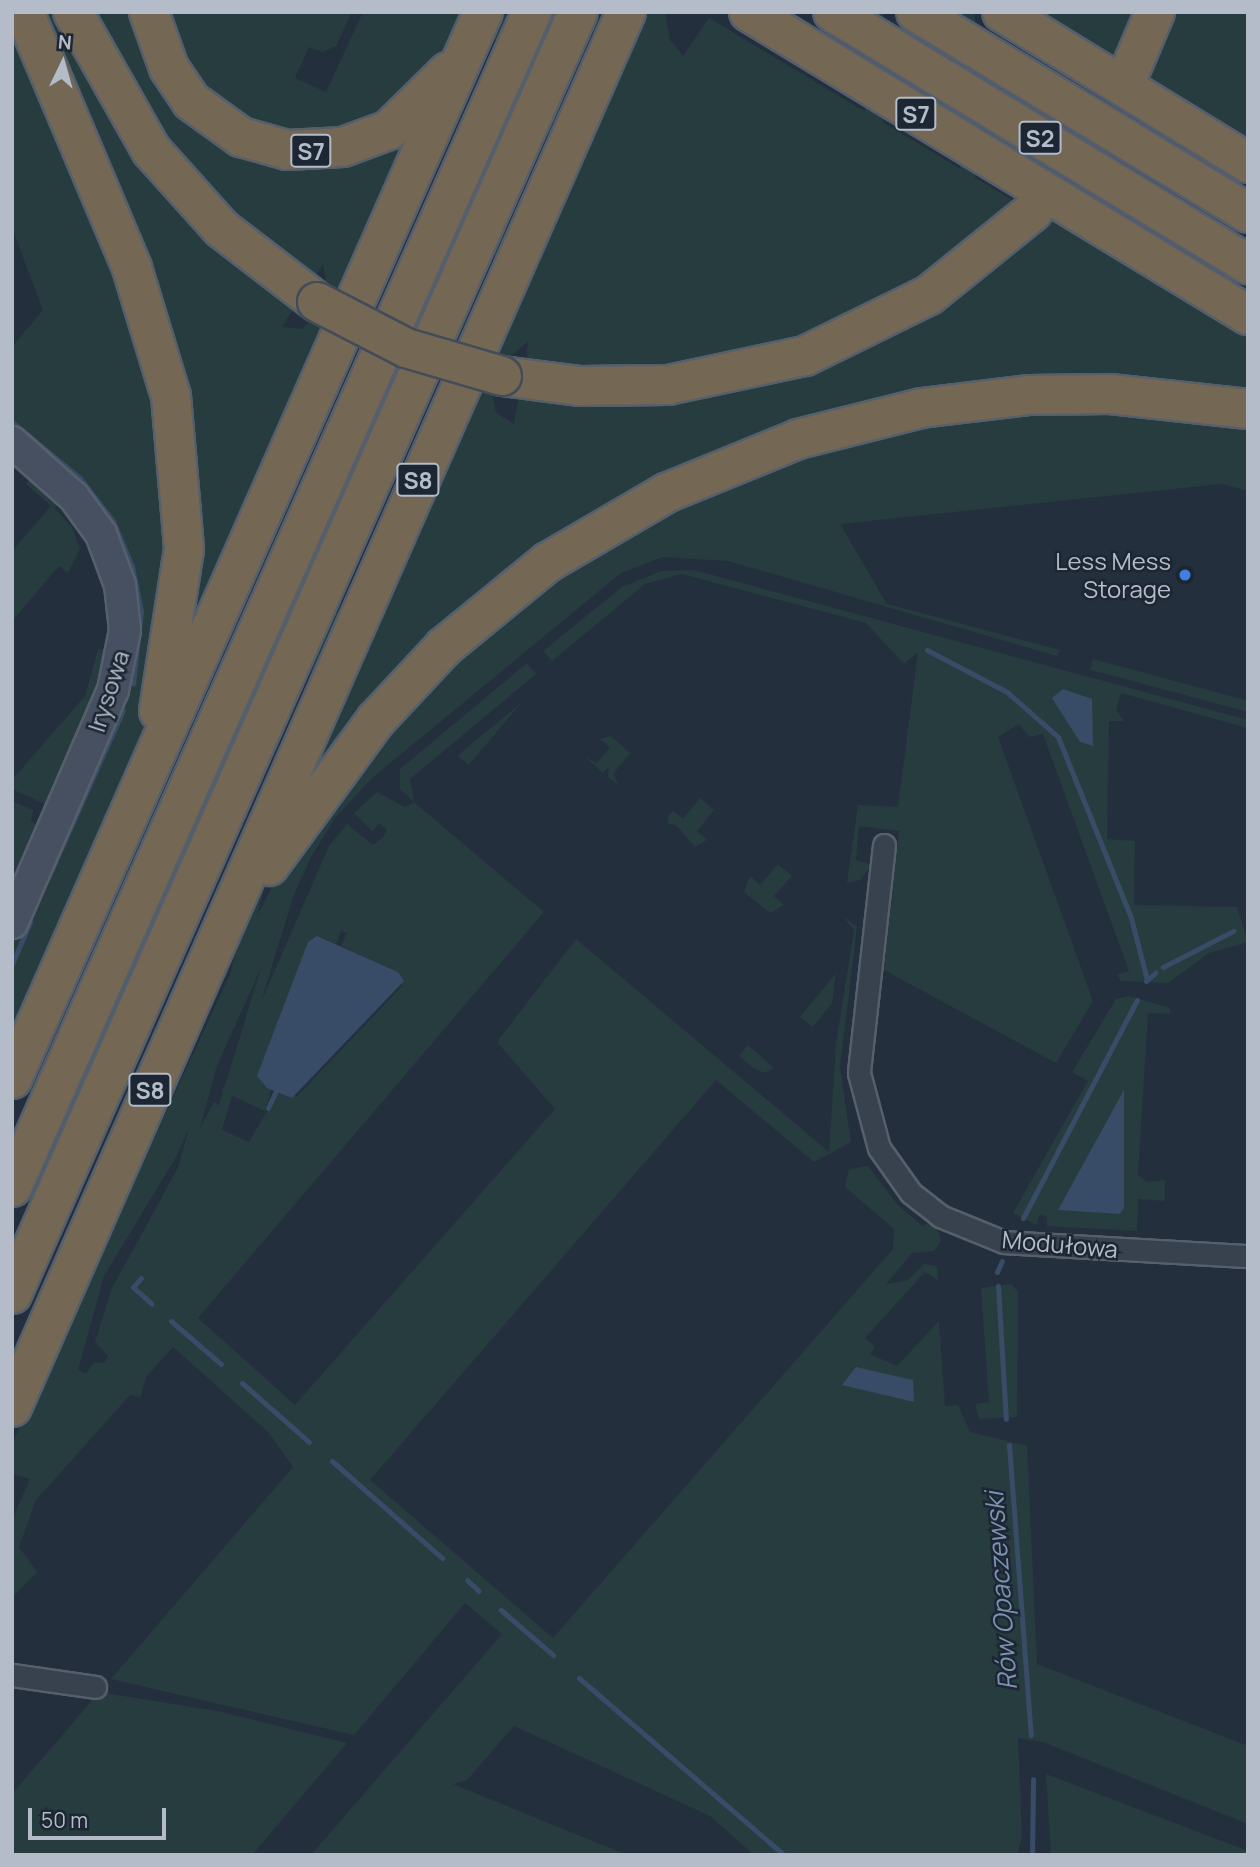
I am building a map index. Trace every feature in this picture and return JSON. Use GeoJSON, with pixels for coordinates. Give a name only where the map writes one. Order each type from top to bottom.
{"type":"FeatureCollection","features":[{"type":"Feature","properties":{"kind":"highway"},"geometry":{"type":"LineString","coordinates":[[24,12],[132,268],[177,431],[182,582],[167,685],[133,805]]}},
{"type":"Feature","properties":{"kind":"highway"},"geometry":{"type":"LineString","coordinates":[[73,12],[151,150],[222,229],[317,302],[406,348],[502,376],[630,387],[707,380],[793,360],[844,341],[929,295],[1033,211]]}},
{"type":"Feature","properties":{"kind":"highway","name":"S7"},"geometry":{"type":"LineString","coordinates":[[149,12],[169,68],[207,114],[263,144],[311,151],[363,141],[410,115],[443,78],[483,12]]}},
{"type":"Feature","properties":{"kind":"highway"},"geometry":{"type":"LineString","coordinates":[[12,1079],[483,12]]}},
{"type":"Feature","properties":{"kind":"highway"},"geometry":{"type":"LineString","coordinates":[[12,1187],[532,12]]}},
{"type":"Feature","properties":{"kind":"highway"},"geometry":{"type":"LineString","coordinates":[[12,1294],[578,12]]}},
{"type":"Feature","properties":{"kind":"highway","name":"S8"},"geometry":{"type":"LineString","coordinates":[[12,1408],[626,12]]}},
{"type":"Feature","properties":{"kind":"highway","name":"S7"},"geometry":{"type":"LineString","coordinates":[[749,12],[1248,315]]}},
{"type":"Feature","properties":{"kind":"highway","name":"S2"},"geometry":{"type":"LineString","coordinates":[[833,12],[1248,264]]}},
{"type":"Feature","properties":{"kind":"highway","name":"S2"},"geometry":{"type":"LineString","coordinates":[[916,12],[1248,213]]}},
{"type":"Feature","properties":{"kind":"highway"},"geometry":{"type":"LineString","coordinates":[[1002,12],[1248,163]]}},
{"type":"Feature","properties":{"kind":"highway"},"geometry":{"type":"LineString","coordinates":[[1130,71],[1155,12]]}},
{"type":"Feature","properties":{"kind":"highway"},"geometry":{"type":"LineString","coordinates":[[212,949],[338,767],[425,666],[548,562],[666,493],[798,439],[921,408],[1110,394],[1248,409]]}},
{"type":"Feature","properties":{"kind":"street","name":"Irysowa"},"geometry":{"type":"LineString","coordinates":[[12,442],[74,497],[101,534],[120,585],[125,630],[113,690],[12,923]]}},
{"type":"Feature","properties":{"kind":"street","name":"Modułowa"},"geometry":{"type":"LineString","coordinates":[[884,845],[859,1073],[879,1148],[911,1193],[940,1216],[1004,1242],[1248,1256]]}},
{"type":"Feature","properties":{"kind":"street"},"geometry":{"type":"LineString","coordinates":[[12,1675],[95,1687]]}},
{"type":"Feature","properties":{"kind":"green space"},"geometry":{"type":"Polygon","coordinates":[[[12,12],[137,314],[172,516],[147,718],[12,1039],[12,944],[52,853],[131,596],[12,431],[12,347],[43,310],[12,228],[12,12]]]}},
{"type":"Feature","properties":{"kind":"green space"},"geometry":{"type":"Polygon","coordinates":[[[33,12],[53,12],[106,109],[295,306],[282,327],[301,329],[312,320],[334,333],[178,688],[191,520],[33,12]]]}},
{"type":"Feature","properties":{"kind":"green space"},"geometry":{"type":"Polygon","coordinates":[[[86,12],[139,12],[244,147],[425,114],[341,292],[327,287],[323,264],[311,284],[270,255],[169,152],[86,12]]]}},
{"type":"Feature","properties":{"kind":"green space"},"geometry":{"type":"Polygon","coordinates":[[[160,12],[352,12],[336,46],[323,52],[309,47],[295,78],[326,92],[363,12],[465,12],[445,53],[381,122],[279,138],[200,93],[160,12]]]}},
{"type":"Feature","properties":{"kind":"green space"},"geometry":{"type":"Polygon","coordinates":[[[495,12],[506,12],[506,338],[495,338],[495,12]]]}},
{"type":"Feature","properties":{"kind":"green space"},"geometry":{"type":"Polygon","coordinates":[[[548,12],[560,12],[560,359],[548,359],[548,12]]]}},
{"type":"Feature","properties":{"kind":"green space"},"geometry":{"type":"Polygon","coordinates":[[[603,12],[613,12],[613,378],[603,378],[603,12]]]}},
{"type":"Feature","properties":{"kind":"green space"},"geometry":{"type":"Polygon","coordinates":[[[643,12],[665,12],[670,40],[683,56],[709,18],[1019,204],[918,283],[826,333],[634,374],[526,364],[528,342],[508,358],[492,357],[643,12]]]}},
{"type":"Feature","properties":{"kind":"green space"},"geometry":{"type":"Polygon","coordinates":[[[865,12],[883,12],[883,460],[865,460],[865,12]]]}},
{"type":"Feature","properties":{"kind":"green space"},"geometry":{"type":"Polygon","coordinates":[[[960,12],[975,12],[975,349],[960,349],[960,12]]]}},
{"type":"Feature","properties":{"kind":"green space"},"geometry":{"type":"Polygon","coordinates":[[[1041,12],[1142,12],[1114,62],[1041,12]]]}},
{"type":"Feature","properties":{"kind":"green space"},"geometry":{"type":"Polygon","coordinates":[[[1170,12],[1248,12],[1248,144],[1147,81],[1144,72],[1170,12]]]}},
{"type":"Feature","properties":{"kind":"green space"},"geometry":{"type":"Polygon","coordinates":[[[1046,218],[1248,335],[1248,401],[970,394],[595,523],[295,814],[477,388],[492,392],[496,413],[514,424],[519,395],[690,399],[781,380],[883,341],[946,304],[1046,218]]]}},
{"type":"Feature","properties":{"kind":"green space"},"geometry":{"type":"Polygon","coordinates":[[[350,341],[359,346],[12,971],[12,951],[350,341]]]}},
{"type":"Feature","properties":{"kind":"green space"},"geometry":{"type":"Polygon","coordinates":[[[394,362],[405,365],[160,1280],[149,1277],[394,362]]]}},
{"type":"Feature","properties":{"kind":"green space"},"geometry":{"type":"Polygon","coordinates":[[[441,379],[451,382],[140,1398],[131,1395],[441,379]]]}},
{"type":"Feature","properties":{"kind":"green space"},"geometry":{"type":"Polygon","coordinates":[[[1026,407],[1248,420],[1248,491],[1221,484],[840,524],[887,604],[1060,650],[1057,656],[728,561],[663,557],[621,573],[372,778],[335,818],[310,859],[176,1157],[104,1276],[78,1370],[86,1374],[94,1362],[104,1363],[108,1356],[95,1342],[112,1288],[214,1102],[224,1109],[218,1128],[249,1142],[278,1092],[297,1096],[402,986],[398,972],[341,946],[347,933],[341,931],[336,944],[317,936],[265,1111],[222,1091],[329,846],[347,824],[373,845],[382,838],[387,830],[379,823],[373,832],[354,813],[377,792],[405,807],[414,802],[544,912],[198,1318],[295,1405],[555,1109],[497,1042],[576,939],[829,1152],[836,1044],[854,930],[843,916],[857,927],[840,1066],[851,1142],[814,1162],[716,1080],[370,1480],[553,1638],[893,1249],[894,1229],[845,1187],[849,1169],[868,1166],[898,1205],[923,1227],[928,1222],[937,1228],[941,1241],[934,1251],[912,1253],[886,1284],[908,1280],[924,1264],[937,1266],[938,1280],[925,1272],[865,1338],[875,1347],[870,1354],[897,1366],[939,1321],[945,1406],[958,1405],[970,1432],[1027,1446],[1037,1664],[1248,1746],[1248,1824],[1043,1742],[1018,1738],[1022,1837],[1017,1855],[754,1855],[710,1816],[514,1726],[467,1780],[453,1784],[627,1855],[311,1855],[502,1634],[465,1603],[354,1735],[111,1679],[293,1467],[268,1432],[173,1347],[36,1500],[19,1547],[37,1572],[12,1598],[12,1520],[30,1479],[12,1474],[12,1444],[278,876],[419,687],[613,534],[820,443],[1026,407]]]}},
{"type":"Feature","properties":{"kind":"green space"},"geometry":{"type":"Polygon","coordinates":[[[32,477],[59,503],[54,508],[72,527],[80,549],[68,573],[59,566],[12,621],[12,551],[51,506],[26,484],[32,477]]]}},
{"type":"Feature","properties":{"kind":"green space"},"geometry":{"type":"Polygon","coordinates":[[[694,570],[1248,720],[1248,728],[1121,693],[1116,710],[1124,721],[1109,721],[1107,839],[1135,841],[1134,905],[1237,907],[1248,942],[1209,953],[1168,983],[1121,981],[1117,975],[1129,971],[1043,734],[1029,737],[1019,724],[998,737],[1093,1001],[1056,1063],[884,970],[899,831],[859,826],[856,860],[872,865],[860,880],[847,883],[858,805],[898,807],[918,652],[904,664],[866,623],[682,574],[645,584],[552,661],[543,651],[622,587],[661,571],[694,570]]]}},
{"type":"Feature","properties":{"kind":"green space"},"geometry":{"type":"Polygon","coordinates":[[[98,649],[108,650],[97,692],[49,806],[14,790],[12,780],[85,696],[98,649]]]}},
{"type":"Feature","properties":{"kind":"green space"},"geometry":{"type":"Polygon","coordinates":[[[1093,659],[1248,701],[1246,711],[1090,670],[1093,659]]]}},
{"type":"Feature","properties":{"kind":"green space"},"geometry":{"type":"Polygon","coordinates":[[[527,663],[536,674],[410,779],[414,802],[400,789],[400,769],[527,663]]]}},
{"type":"Feature","properties":{"kind":"green space"},"geometry":{"type":"Polygon","coordinates":[[[521,703],[469,765],[458,756],[463,751],[521,703]]]}},
{"type":"Feature","properties":{"kind":"green space"},"geometry":{"type":"Polygon","coordinates":[[[611,736],[630,753],[613,774],[619,786],[608,777],[609,767],[603,773],[585,757],[597,763],[610,747],[600,739],[611,736]]]}},
{"type":"Feature","properties":{"kind":"green space"},"geometry":{"type":"Polygon","coordinates":[[[700,798],[714,810],[697,831],[707,840],[695,847],[676,825],[668,824],[668,816],[673,811],[683,819],[700,798]]]}},
{"type":"Feature","properties":{"kind":"green space"},"geometry":{"type":"Polygon","coordinates":[[[12,801],[33,810],[31,821],[39,827],[12,888],[12,801]]]}},
{"type":"Feature","properties":{"kind":"green space"},"geometry":{"type":"Polygon","coordinates":[[[778,864],[792,876],[774,896],[784,905],[770,913],[744,892],[750,876],[760,885],[778,864]]]}},
{"type":"Feature","properties":{"kind":"green space"},"geometry":{"type":"Polygon","coordinates":[[[836,973],[832,1003],[813,1027],[800,1017],[836,973]]]}},
{"type":"Feature","properties":{"kind":"green space"},"geometry":{"type":"Polygon","coordinates":[[[1129,996],[1170,1008],[1170,1014],[1148,1013],[1138,1175],[1147,1182],[1165,1180],[1165,1201],[1138,1199],[1137,1231],[1047,1226],[1047,1216],[1039,1215],[1037,1225],[1013,1213],[1088,1081],[1072,1072],[1116,999],[1129,996]]]}},
{"type":"Feature","properties":{"kind":"green space"},"geometry":{"type":"Polygon","coordinates":[[[748,1045],[774,1068],[765,1073],[753,1068],[739,1056],[748,1045]]]}},
{"type":"Feature","properties":{"kind":"green space"},"geometry":{"type":"Polygon","coordinates":[[[1011,1284],[1018,1292],[1017,1417],[979,1419],[975,1404],[989,1402],[981,1288],[1011,1284]]]}},
{"type":"Feature","properties":{"kind":"green space"},"geometry":{"type":"Polygon","coordinates":[[[99,1692],[217,1711],[347,1743],[252,1855],[12,1855],[12,1794],[99,1692]]]}},
{"type":"Feature","properties":{"kind":"green space"},"geometry":{"type":"Polygon","coordinates":[[[1046,1774],[1248,1851],[1248,1855],[1051,1855],[1046,1774]]]}},
{"type":"Feature","properties":{"kind":"water"},"geometry":{"type":"Polygon","coordinates":[[[1063,689],[1092,699],[1093,746],[1080,742],[1052,698],[1063,689]]]}},
{"type":"Feature","properties":{"kind":"water"},"geometry":{"type":"Polygon","coordinates":[[[317,936],[398,972],[404,981],[292,1098],[267,1088],[257,1076],[308,942],[317,936]]]}},
{"type":"Feature","properties":{"kind":"water"},"geometry":{"type":"Polygon","coordinates":[[[1124,1090],[1124,1208],[1120,1214],[1058,1210],[1124,1090]]]}},
{"type":"Feature","properties":{"kind":"water"},"geometry":{"type":"Polygon","coordinates":[[[856,1367],[913,1380],[914,1402],[842,1385],[856,1367]]]}},
{"type":"Feature","properties":{"kind":"waterway"},"geometry":{"type":"LineString","coordinates":[[12,422],[80,478],[113,521],[132,566],[141,611],[133,684]]}},
{"type":"Feature","properties":{"kind":"waterway"},"geometry":{"type":"LineString","coordinates":[[927,650],[1007,692],[1058,737],[1131,918],[1147,980]]}},
{"type":"Feature","properties":{"kind":"waterway"},"geometry":{"type":"LineString","coordinates":[[47,880],[123,710]]}},
{"type":"Feature","properties":{"kind":"waterway"},"geometry":{"type":"LineString","coordinates":[[12,964],[30,922]]}},
{"type":"Feature","properties":{"kind":"waterway","name":"Rów Opaczewski"},"geometry":{"type":"LineString","coordinates":[[1163,967],[1233,931]]}},
{"type":"Feature","properties":{"kind":"waterway","name":"Rów Opaczewski"},"geometry":{"type":"LineString","coordinates":[[1146,981],[1156,972]]}},
{"type":"Feature","properties":{"kind":"waterway","name":"Rów Opaczewski"},"geometry":{"type":"LineString","coordinates":[[1023,1218],[1137,1000]]}},
{"type":"Feature","properties":{"kind":"waterway"},"geometry":{"type":"LineString","coordinates":[[268,1108],[276,1091]]}},
{"type":"Feature","properties":{"kind":"waterway","name":"Rów Opaczewski"},"geometry":{"type":"LineString","coordinates":[[997,1272],[1002,1261]]}},
{"type":"Feature","properties":{"kind":"waterway"},"geometry":{"type":"LineString","coordinates":[[141,1278],[133,1287],[152,1304]]}},
{"type":"Feature","properties":{"kind":"waterway","name":"Rów Opaczewski"},"geometry":{"type":"LineString","coordinates":[[998,1286],[1006,1419]]}},
{"type":"Feature","properties":{"kind":"waterway"},"geometry":{"type":"LineString","coordinates":[[171,1321],[221,1364]]}},
{"type":"Feature","properties":{"kind":"waterway"},"geometry":{"type":"LineString","coordinates":[[242,1383],[309,1442]]}},
{"type":"Feature","properties":{"kind":"waterway","name":"Rów Opaczewski"},"geometry":{"type":"LineString","coordinates":[[1009,1445],[1031,1735]]}},
{"type":"Feature","properties":{"kind":"waterway"},"geometry":{"type":"LineString","coordinates":[[332,1461],[442,1558]]}},
{"type":"Feature","properties":{"kind":"waterway"},"geometry":{"type":"LineString","coordinates":[[467,1580],[479,1591]]}},
{"type":"Feature","properties":{"kind":"waterway"},"geometry":{"type":"LineString","coordinates":[[501,1610],[553,1655]]}},
{"type":"Feature","properties":{"kind":"waterway"},"geometry":{"type":"LineString","coordinates":[[579,1678],[784,1855]]}},
{"type":"Feature","properties":{"kind":"waterway","name":"Rów Opaczewski"},"geometry":{"type":"LineString","coordinates":[[1032,1855],[1033,1779]]}},
{"type":"Feature","properties":{"kind":"tunnel"},"geometry":{"type":"LineString","coordinates":[[1033,211],[1093,139],[1130,71]]}},
{"type":"Feature","properties":{"kind":"place","name":"Less Mess Storage"},"geometry":{"type":"Point","coordinates":[1185,575]}}]}
